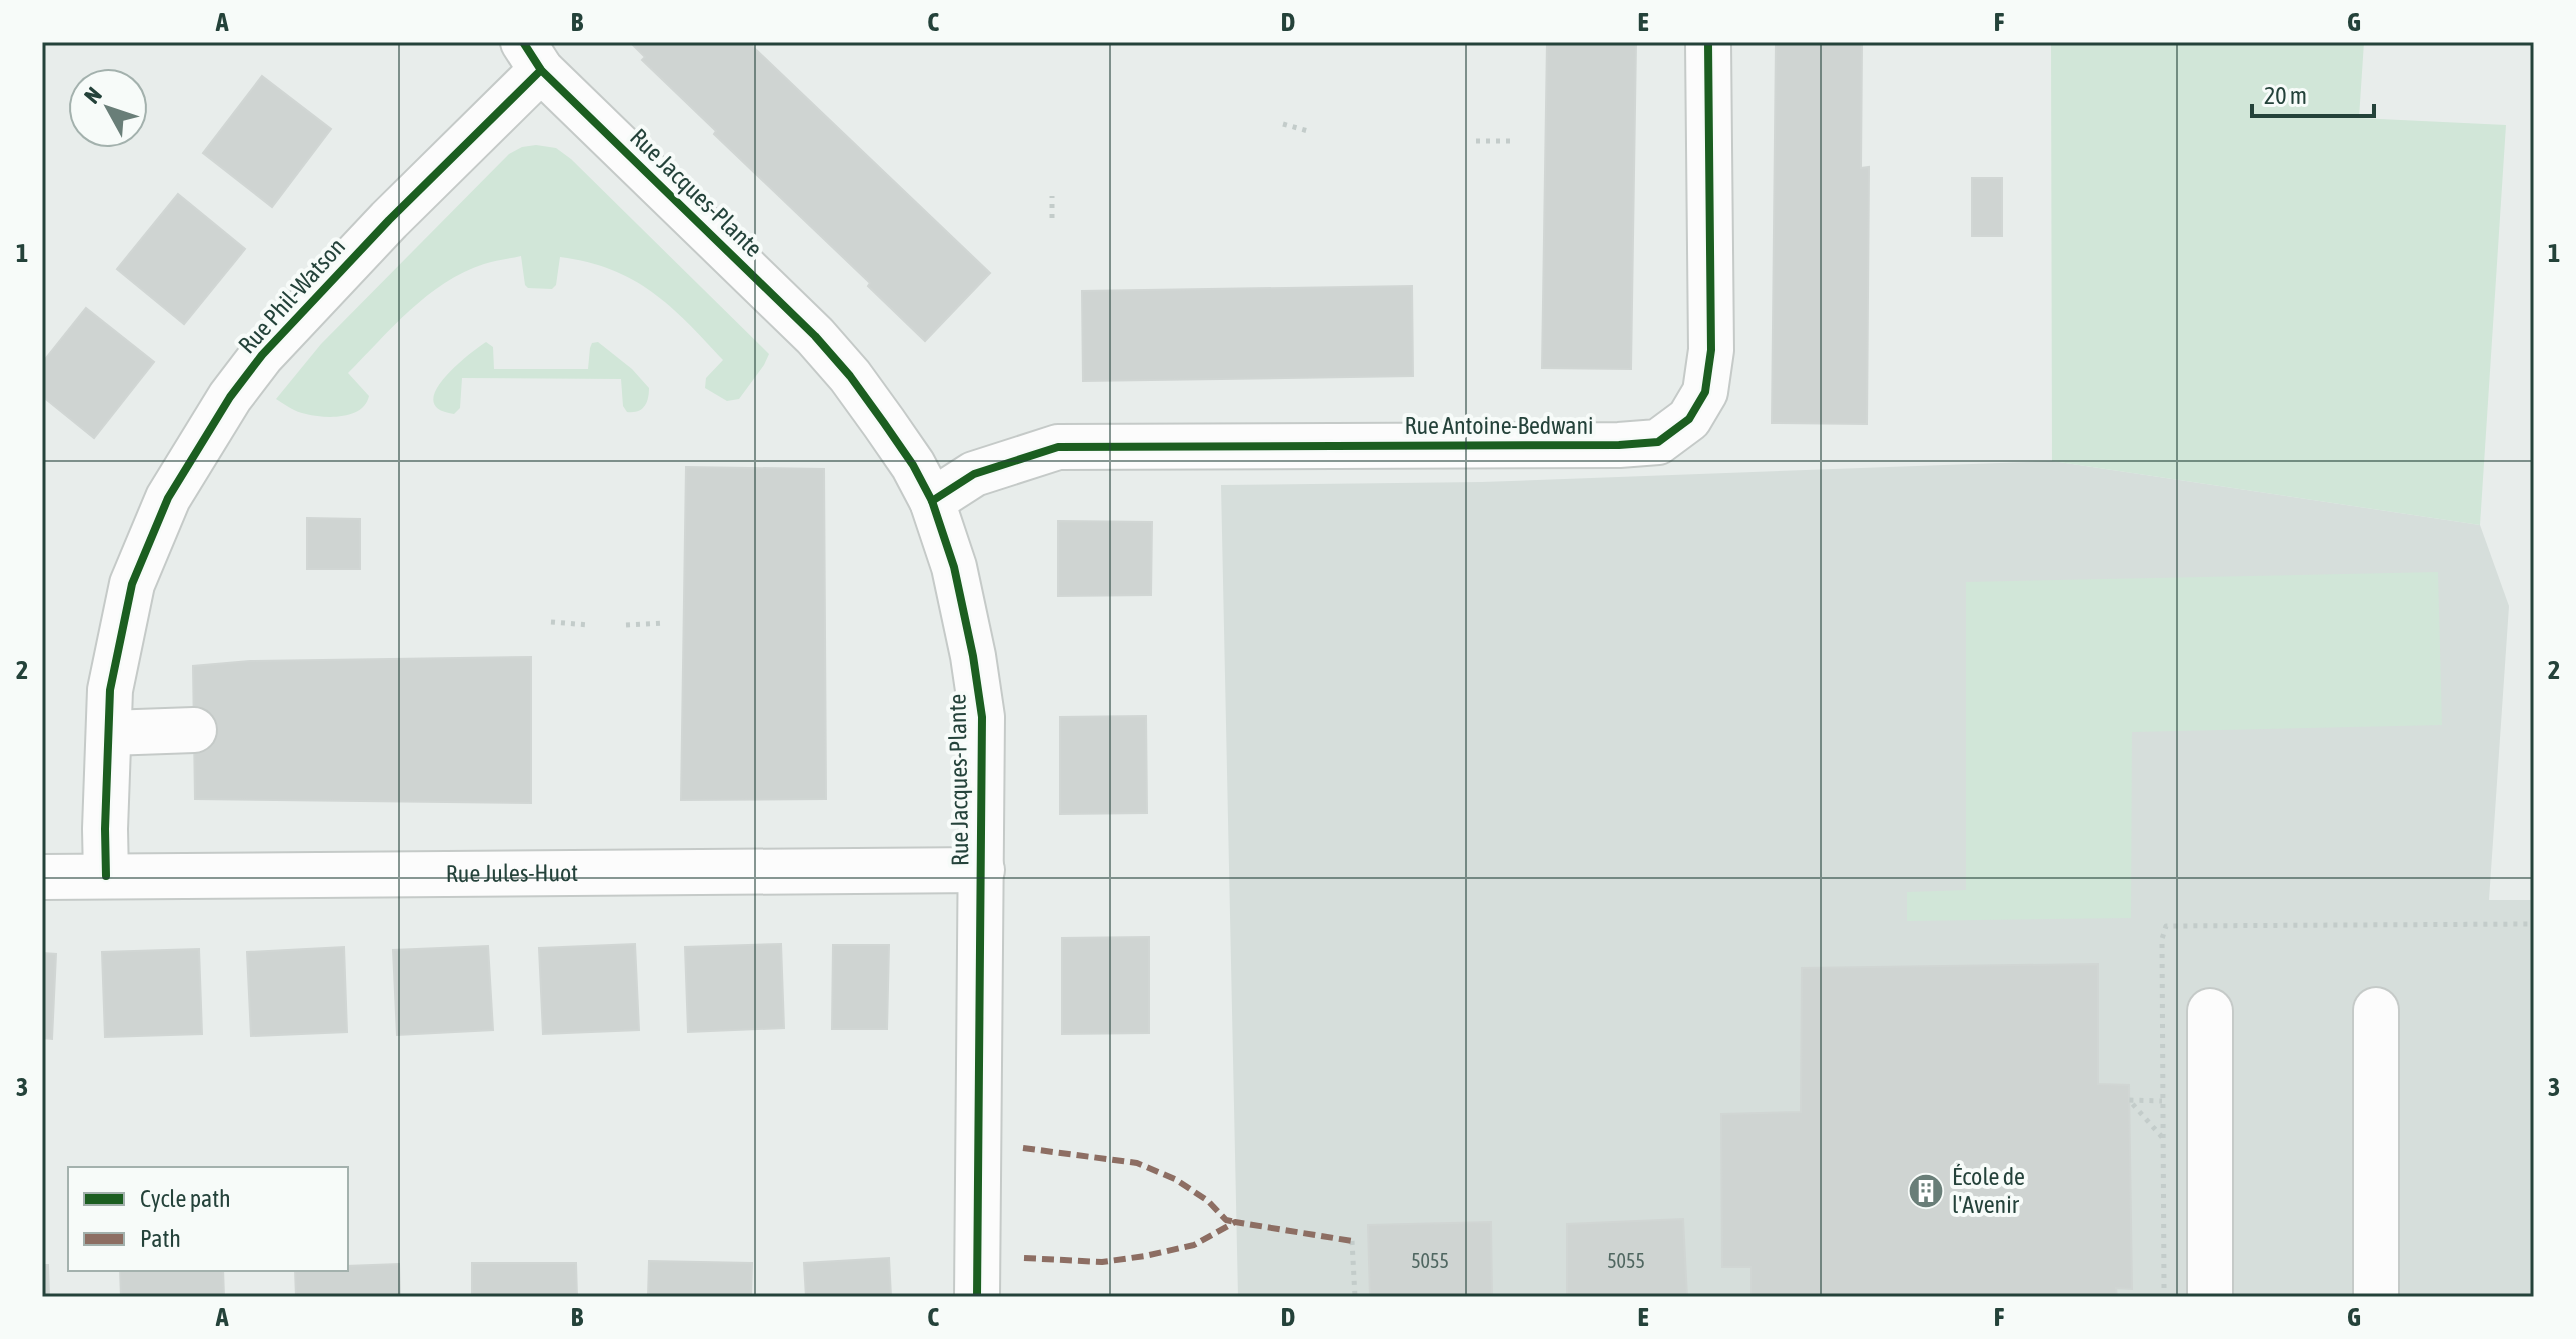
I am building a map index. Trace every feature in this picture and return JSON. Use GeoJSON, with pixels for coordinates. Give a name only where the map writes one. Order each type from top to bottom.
{"type":"FeatureCollection","features":[{"type":"Feature","properties":{"kind":"street","name":"Rue Antoine-Bedwani"},"geometry":{"type":"LineString","coordinates":[[932,501],[974,474],[1058,447],[1619,445],[1658,442],[1689,419],[1705,392],[1711,350],[1708,42]]}},
{"type":"Feature","properties":{"kind":"street","name":"Rue Jacques-Plante"},"geometry":{"type":"LineString","coordinates":[[532,56],[815,336],[850,376],[913,465],[932,501],[947,541],[967,621],[980,705],[982,870],[977,1297]]}},
{"type":"Feature","properties":{"kind":"street","name":"Rue Phil-Watson"},"geometry":{"type":"LineString","coordinates":[[106,876],[110,690],[132,584],[168,498],[230,397],[262,355],[378,231],[532,56]]}},
{"type":"Feature","properties":{"kind":"street"},"geometry":{"type":"LineString","coordinates":[[109,733],[194,730]]}},
{"type":"Feature","properties":{"kind":"street","name":"Rue Jules-Huot"},"geometry":{"type":"LineString","coordinates":[[42,877],[982,870]]}},
{"type":"Feature","properties":{"kind":"street"},"geometry":{"type":"LineString","coordinates":[[2376,1010],[2376,1297]]}},
{"type":"Feature","properties":{"kind":"street"},"geometry":{"type":"LineString","coordinates":[[2210,1011],[2210,1297]]}},
{"type":"Feature","properties":{"kind":"path"},"geometry":{"type":"LineString","coordinates":[[1283,124],[1308,131]]}},
{"type":"Feature","properties":{"kind":"path"},"geometry":{"type":"LineString","coordinates":[[1476,141],[1512,141]]}},
{"type":"Feature","properties":{"kind":"path"},"geometry":{"type":"LineString","coordinates":[[1052,196],[1052,218]]}},
{"type":"Feature","properties":{"kind":"path"},"geometry":{"type":"LineString","coordinates":[[551,622],[589,625]]}},
{"type":"Feature","properties":{"kind":"path"},"geometry":{"type":"LineString","coordinates":[[626,625],[665,623]]}},
{"type":"Feature","properties":{"kind":"path"},"geometry":{"type":"LineString","coordinates":[[2164,1297],[2162,939],[2166,926],[2534,924]]}},
{"type":"Feature","properties":{"kind":"path"},"geometry":{"type":"LineString","coordinates":[[2162,1101],[2129,1100],[2162,1138]]}},
{"type":"Feature","properties":{"kind":"path"},"geometry":{"type":"LineString","coordinates":[[1352,1241],[1355,1297]]}},
{"type":"Feature","properties":{"kind":"shaded area"},"geometry":{"type":"Polygon","coordinates":[[[2052,461],[2480,525],[2509,606],[2489,900],[2534,900],[2534,1297],[1238,1297],[1221,485],[1482,482],[2052,461]]]}},
{"type":"Feature","properties":{"kind":"green space"},"geometry":{"type":"Polygon","coordinates":[[[2051,42],[2364,42],[2359,118],[2506,125],[2480,525],[2052,461],[2051,42]]]}},
{"type":"Feature","properties":{"kind":"green space"},"geometry":{"type":"Polygon","coordinates":[[[536,145],[556,148],[571,159],[769,354],[739,399],[727,401],[705,388],[706,378],[723,360],[652,292],[611,270],[560,257],[556,285],[552,289],[528,288],[521,256],[464,272],[410,310],[348,373],[369,396],[360,410],[343,416],[314,416],[298,412],[276,399],[321,344],[509,154],[522,147],[536,145]]]}},
{"type":"Feature","properties":{"kind":"green space"},"geometry":{"type":"Polygon","coordinates":[[[486,342],[493,347],[494,369],[588,369],[590,348],[592,343],[598,342],[632,369],[649,388],[647,403],[638,411],[627,412],[623,406],[621,379],[462,378],[460,408],[454,414],[439,409],[433,401],[435,391],[454,368],[486,342]]]}},
{"type":"Feature","properties":{"kind":"green space"},"geometry":{"type":"Polygon","coordinates":[[[2438,572],[2442,725],[2132,732],[2131,918],[1907,921],[1907,892],[1966,890],[1966,582],[2438,572]]]}},
{"type":"Feature","properties":{"kind":"building"},"geometry":{"type":"Polygon","coordinates":[[[630,42],[748,42],[990,273],[925,341],[868,286],[870,283],[714,134],[716,131],[642,60],[645,57],[630,42]]]}},
{"type":"Feature","properties":{"kind":"building"},"geometry":{"type":"Polygon","coordinates":[[[1547,42],[1636,42],[1631,369],[1542,368],[1547,42]]]}},
{"type":"Feature","properties":{"kind":"building"},"geometry":{"type":"Polygon","coordinates":[[[1776,42],[1862,42],[1861,168],[1869,167],[1867,424],[1772,423],[1776,42]]]}},
{"type":"Feature","properties":{"kind":"building"},"geometry":{"type":"Polygon","coordinates":[[[262,76],[331,129],[272,207],[203,153],[262,76]]]}},
{"type":"Feature","properties":{"kind":"building"},"geometry":{"type":"Polygon","coordinates":[[[1972,178],[2002,178],[2002,236],[1972,236],[1972,178]]]}},
{"type":"Feature","properties":{"kind":"building"},"geometry":{"type":"Polygon","coordinates":[[[178,194],[245,249],[184,324],[117,269],[178,194]]]}},
{"type":"Feature","properties":{"kind":"building"},"geometry":{"type":"Polygon","coordinates":[[[1412,286],[1413,376],[1083,381],[1082,291],[1412,286]]]}},
{"type":"Feature","properties":{"kind":"building"},"geometry":{"type":"Polygon","coordinates":[[[86,308],[154,362],[94,438],[42,396],[42,363],[86,308]]]}},
{"type":"Feature","properties":{"kind":"building"},"geometry":{"type":"Polygon","coordinates":[[[686,467],[824,469],[826,799],[681,800],[686,467]]]}},
{"type":"Feature","properties":{"kind":"building"},"geometry":{"type":"Polygon","coordinates":[[[307,518],[360,519],[360,569],[307,569],[307,518]]]}},
{"type":"Feature","properties":{"kind":"building"},"geometry":{"type":"Polygon","coordinates":[[[1058,521],[1152,522],[1151,595],[1058,596],[1058,521]]]}},
{"type":"Feature","properties":{"kind":"building"},"geometry":{"type":"Polygon","coordinates":[[[531,657],[531,803],[195,799],[193,666],[250,661],[531,657]]]}},
{"type":"Feature","properties":{"kind":"building"},"geometry":{"type":"Polygon","coordinates":[[[1146,716],[1147,813],[1060,814],[1060,717],[1146,716]]]}},
{"type":"Feature","properties":{"kind":"building"},"geometry":{"type":"Polygon","coordinates":[[[1149,937],[1149,1033],[1062,1034],[1062,938],[1149,937]]]}},
{"type":"Feature","properties":{"kind":"building"},"geometry":{"type":"Polygon","coordinates":[[[635,944],[639,1030],[543,1034],[539,948],[635,944]]]}},
{"type":"Feature","properties":{"kind":"building"},"geometry":{"type":"Polygon","coordinates":[[[781,944],[784,1028],[688,1032],[685,947],[781,944]]]}},
{"type":"Feature","properties":{"kind":"building"},"geometry":{"type":"Polygon","coordinates":[[[833,945],[889,945],[887,1029],[832,1029],[833,945]]]}},
{"type":"Feature","properties":{"kind":"building"},"geometry":{"type":"Polygon","coordinates":[[[488,946],[493,1030],[397,1035],[393,950],[488,946]]]}},
{"type":"Feature","properties":{"kind":"building"},"geometry":{"type":"Polygon","coordinates":[[[344,947],[347,1032],[251,1036],[247,952],[344,947]]]}},
{"type":"Feature","properties":{"kind":"building"},"geometry":{"type":"Polygon","coordinates":[[[199,949],[202,1034],[105,1037],[102,952],[199,949]]]}},
{"type":"Feature","properties":{"kind":"building"},"geometry":{"type":"Polygon","coordinates":[[[42,953],[56,954],[52,1039],[42,1038],[42,953]]]}},
{"type":"Feature","properties":{"kind":"building","name":"École de l'Avenir"},"geometry":{"type":"Polygon","coordinates":[[[2098,964],[2098,1084],[2129,1085],[2132,1289],[2116,1288],[2117,1297],[1751,1297],[1751,1267],[1722,1267],[1721,1114],[1801,1112],[1802,968],[2098,964]]]}},
{"type":"Feature","properties":{"kind":"building"},"geometry":{"type":"Polygon","coordinates":[[[1683,1219],[1687,1297],[1567,1297],[1567,1224],[1683,1219]]]}},
{"type":"Feature","properties":{"kind":"building"},"geometry":{"type":"Polygon","coordinates":[[[1491,1222],[1492,1297],[1370,1297],[1368,1225],[1491,1222]]]}},
{"type":"Feature","properties":{"kind":"building"},"geometry":{"type":"Polygon","coordinates":[[[889,1258],[891,1297],[806,1297],[804,1263],[889,1258]]]}},
{"type":"Feature","properties":{"kind":"building"},"geometry":{"type":"Polygon","coordinates":[[[649,1261],[752,1263],[751,1297],[648,1297],[649,1261]]]}},
{"type":"Feature","properties":{"kind":"building"},"geometry":{"type":"Polygon","coordinates":[[[472,1263],[576,1263],[577,1297],[472,1297],[472,1263]]]}},
{"type":"Feature","properties":{"kind":"building"},"geometry":{"type":"Polygon","coordinates":[[[399,1264],[400,1297],[296,1297],[295,1271],[348,1271],[348,1266],[399,1264]]]}},
{"type":"Feature","properties":{"kind":"building"},"geometry":{"type":"Polygon","coordinates":[[[42,1265],[48,1265],[49,1297],[42,1297],[42,1265]]]}},
{"type":"Feature","properties":{"kind":"building"},"geometry":{"type":"Polygon","coordinates":[[[120,1271],[223,1271],[224,1297],[121,1297],[120,1271]]]}},
{"type":"Feature","properties":{"kind":"marked path"},"geometry":{"type":"LineString","coordinates":[[1023,1148],[1137,1163],[1175,1179],[1208,1201],[1226,1220],[1235,1222]]}},
{"type":"Feature","properties":{"kind":"marked path"},"geometry":{"type":"LineString","coordinates":[[1024,1258],[1102,1262],[1145,1256],[1194,1245],[1235,1222],[1352,1241]]}},
{"type":"Feature","properties":{"kind":"cycle path"},"geometry":{"type":"LineString","coordinates":[[523,42],[541,70],[815,336],[850,376],[884,423],[913,465],[932,501],[954,567],[982,717],[977,1297]]}},
{"type":"Feature","properties":{"kind":"cycle path"},"geometry":{"type":"LineString","coordinates":[[932,501],[974,474],[1058,447],[1619,445],[1658,442],[1689,419],[1705,392],[1711,350],[1708,42]]}},
{"type":"Feature","properties":{"kind":"cycle path"},"geometry":{"type":"LineString","coordinates":[[106,876],[110,690],[132,584],[168,498],[230,397],[262,355],[389,220],[541,70]]}},
{"type":"Feature","properties":{"kind":"place","name":"École de l'Avenir"},"geometry":{"type":"Point","coordinates":[1926,1191]}}]}
